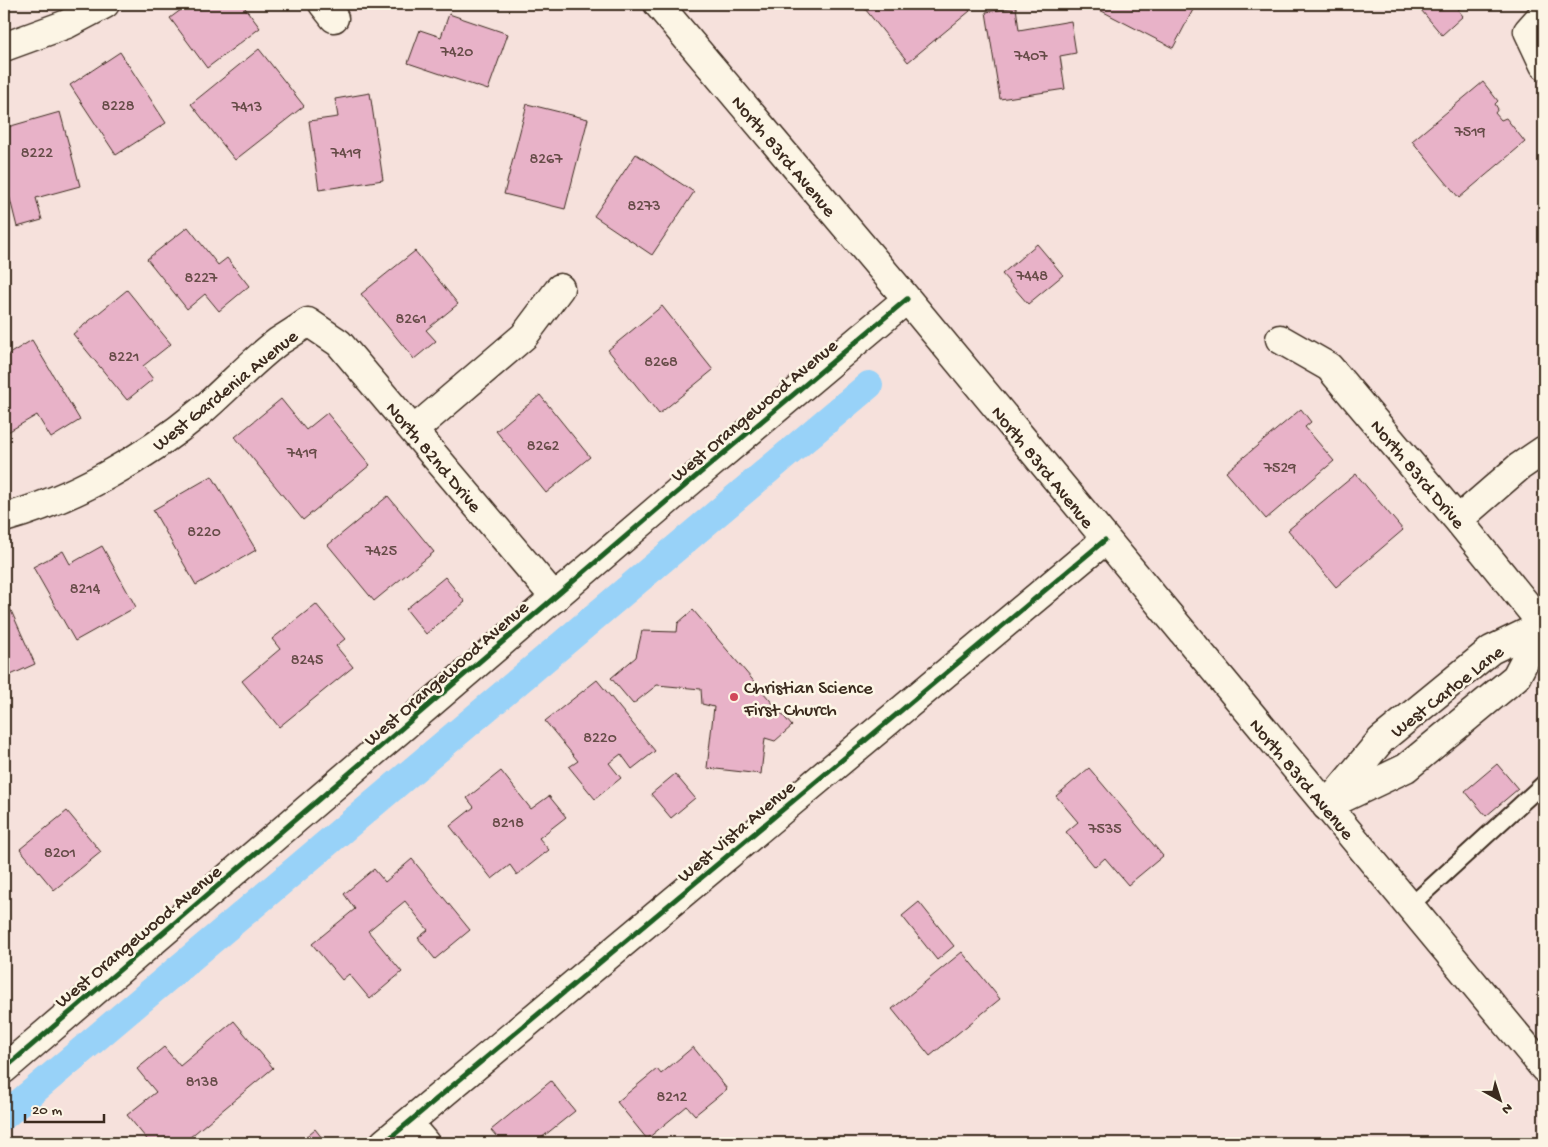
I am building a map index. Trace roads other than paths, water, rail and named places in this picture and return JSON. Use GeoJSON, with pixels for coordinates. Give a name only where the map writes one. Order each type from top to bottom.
{"type":"FeatureCollection","features":[{"type":"Feature","properties":{"kind":"street"},"geometry":{"type":"LineString","coordinates":[[4,47],[67,24],[105,4]]}},
{"type":"Feature","properties":{"kind":"street","name":"North 83rd Avenue"},"geometry":{"type":"LineString","coordinates":[[658,4],[907,299],[1544,1068]]}},
{"type":"Feature","properties":{"kind":"street"},"geometry":{"type":"LineString","coordinates":[[1536,22],[1544,65]]}},
{"type":"Feature","properties":{"kind":"street"},"geometry":{"type":"LineString","coordinates":[[414,430],[524,336],[560,288]]}},
{"type":"Feature","properties":{"kind":"street","name":"West Orangewood Avenue"},"geometry":{"type":"LineString","coordinates":[[4,1068],[907,299]]}},
{"type":"Feature","properties":{"kind":"street","name":"North 82nd Drive"},"geometry":{"type":"LineString","coordinates":[[308,322],[339,342],[554,598]]}},
{"type":"Feature","properties":{"kind":"street","name":"West Gardenia Avenue"},"geometry":{"type":"LineString","coordinates":[[4,518],[89,483],[145,452],[199,413],[278,342],[308,322]]}},
{"type":"Feature","properties":{"kind":"street","name":"North 83rd Drive"},"geometry":{"type":"LineString","coordinates":[[1280,339],[1330,367],[1543,625]]}},
{"type":"Feature","properties":{"kind":"street"},"geometry":{"type":"LineString","coordinates":[[1458,520],[1519,467],[1544,450]]}},
{"type":"Feature","properties":{"kind":"street","name":"West Vista Avenue"},"geometry":{"type":"LineString","coordinates":[[384,1143],[416,1133],[1105,540]]}},
{"type":"Feature","properties":{"kind":"street","name":"West Carloe Lane"},"geometry":{"type":"LineString","coordinates":[[1326,806],[1381,740],[1491,650],[1543,625]]}},
{"type":"Feature","properties":{"kind":"street","name":"West Carloe Lane"},"geometry":{"type":"LineString","coordinates":[[1326,806],[1406,768],[1516,677],[1543,625]]}},
{"type":"Feature","properties":{"kind":"street"},"geometry":{"type":"LineString","coordinates":[[1468,669],[1492,696]]}},
{"type":"Feature","properties":{"kind":"lane"},"geometry":{"type":"LineString","coordinates":[[1410,906],[1544,783]]}},
{"type":"Feature","properties":{"kind":"waterway"},"geometry":{"type":"LineString","coordinates":[[4,1116],[869,385]]}},
{"type":"Feature","properties":{"kind":"place","name":"Christian Science First Church"},"geometry":{"type":"Point","coordinates":[734,697]}}]}
